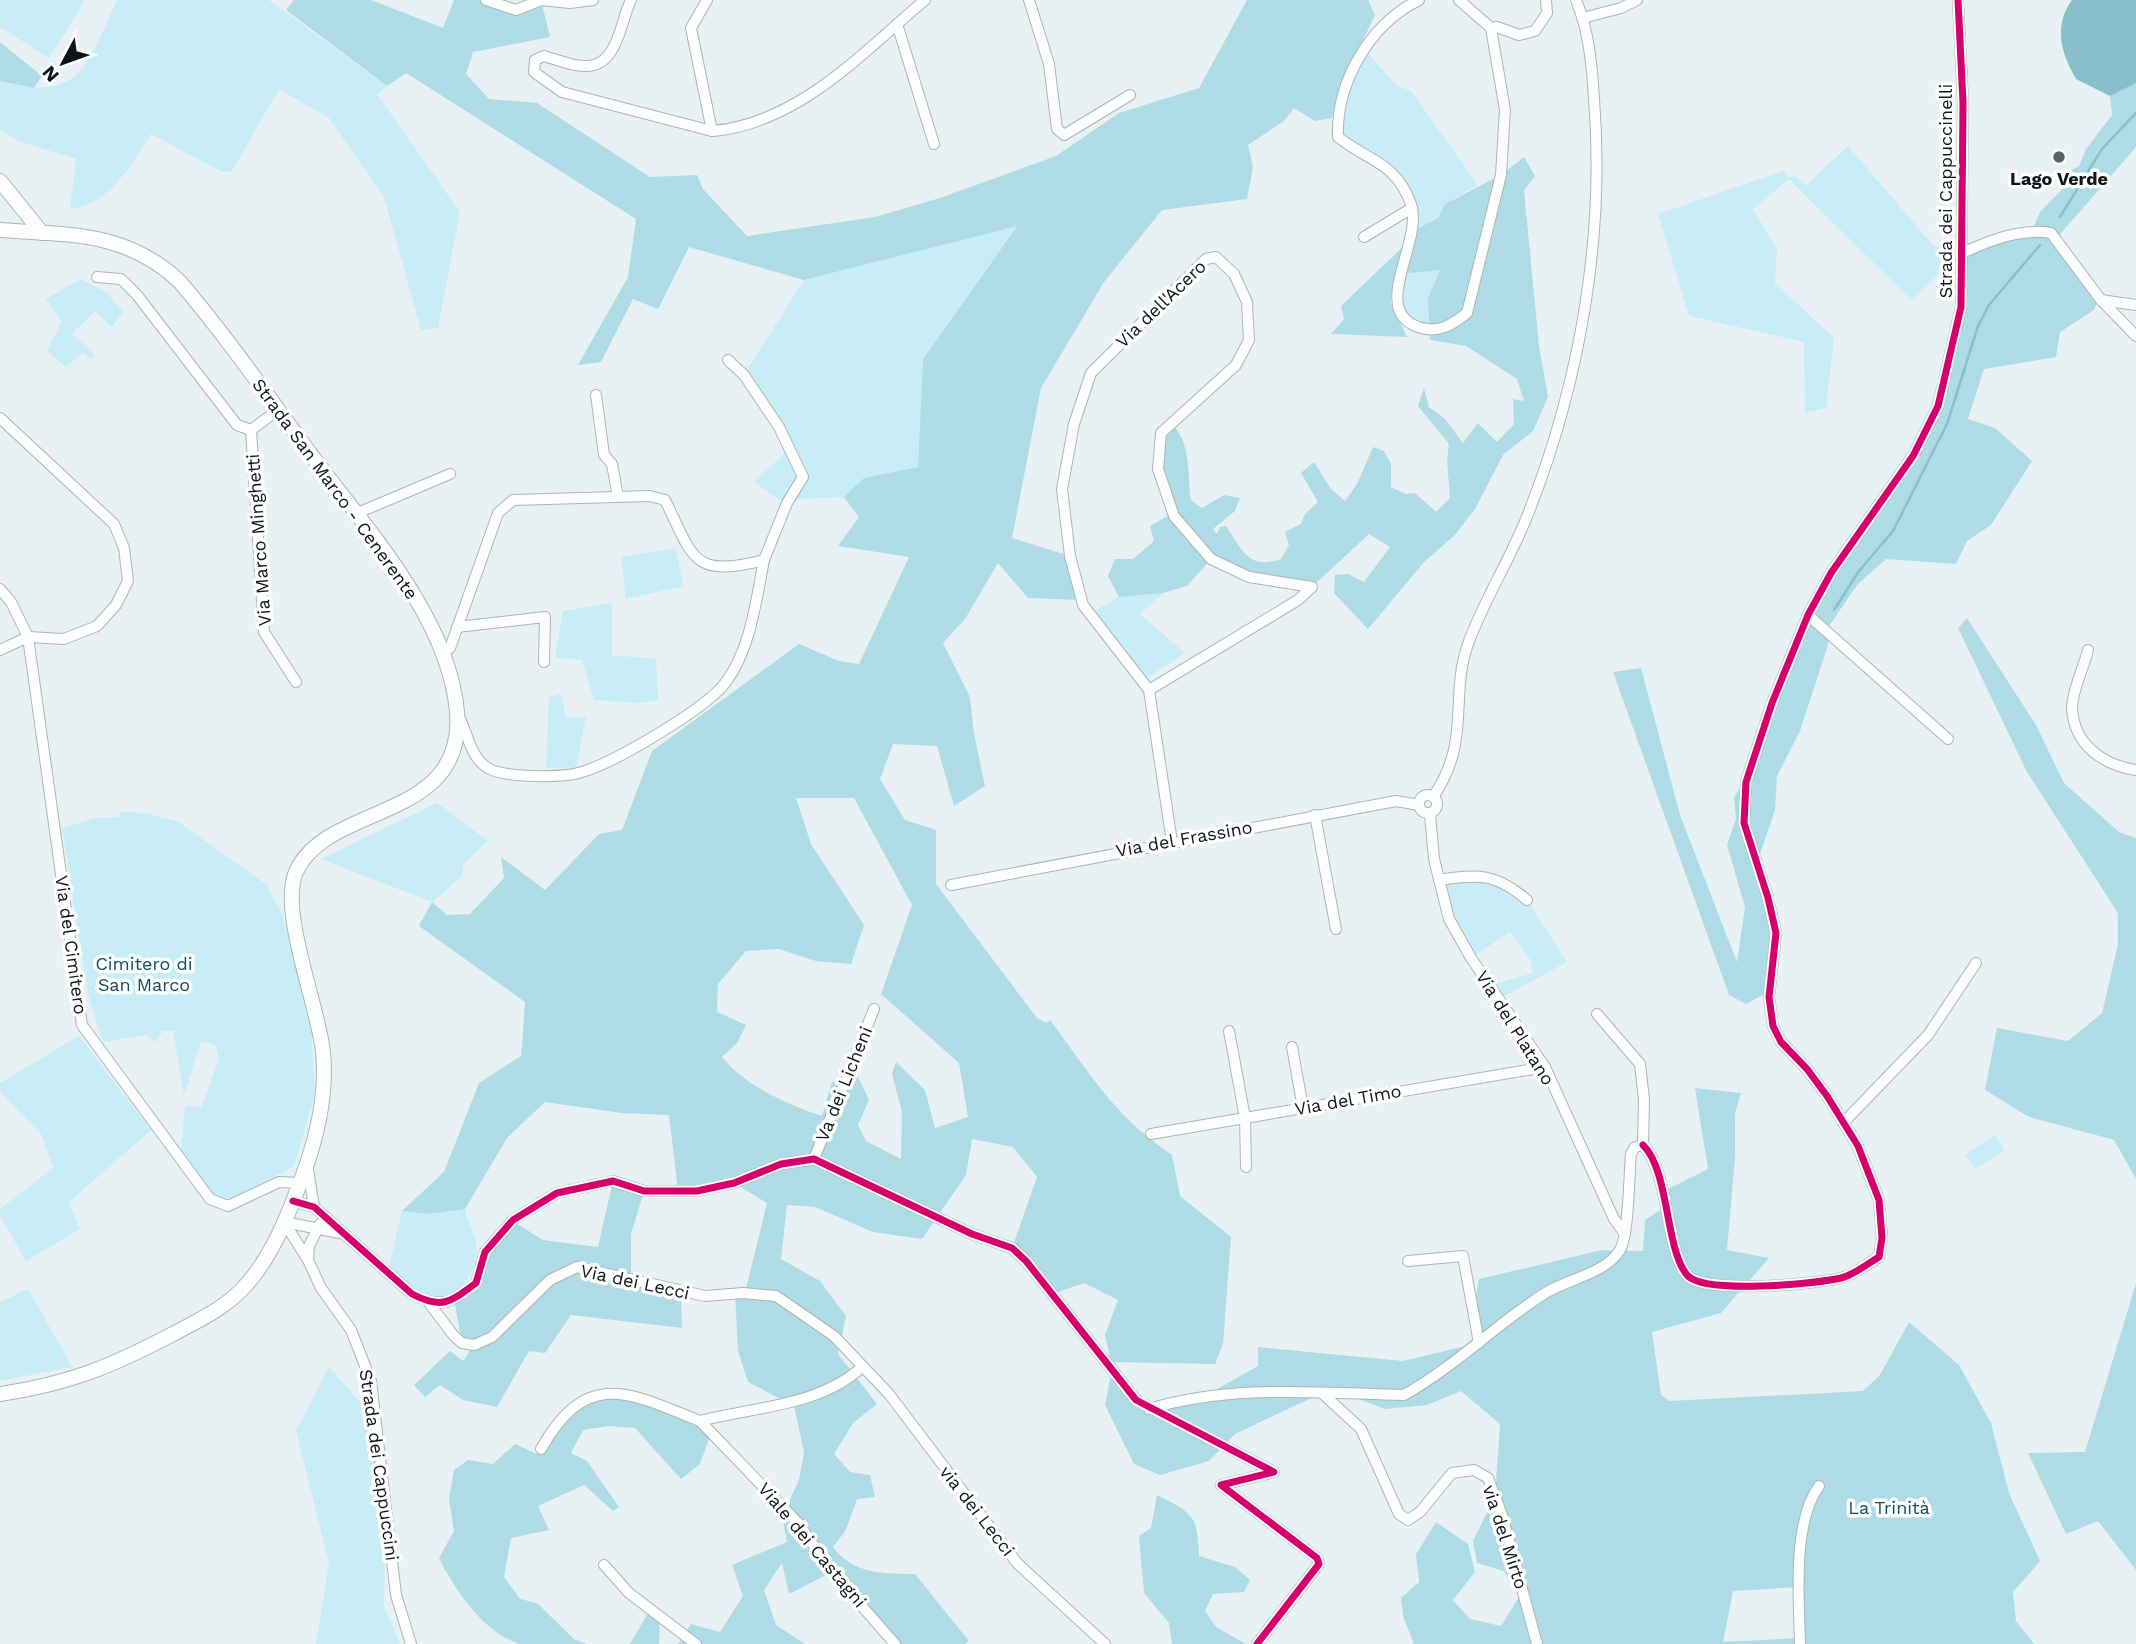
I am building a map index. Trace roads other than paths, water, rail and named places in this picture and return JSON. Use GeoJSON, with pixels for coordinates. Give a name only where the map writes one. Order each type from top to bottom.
{"type":"FeatureCollection","features":[{"type":"Feature","properties":{"kind":"main road"},"geometry":{"type":"LineString","coordinates":[[0,181],[42,233]]}},
{"type":"Feature","properties":{"kind":"main road","name":"Strada San Marco - Cenerente"},"geometry":{"type":"LineString","coordinates":[[0,230],[118,242],[161,264],[196,301],[408,587],[443,653],[457,713],[456,738],[449,757],[415,797],[321,842],[301,862],[294,875],[290,908],[317,1011],[323,1053],[319,1116],[293,1201],[257,1272],[233,1299],[214,1313],[90,1375],[53,1385],[0,1394]]}},
{"type":"Feature","properties":{"kind":"street"},"geometry":{"type":"LineString","coordinates":[[486,0],[516,10],[541,1],[570,4],[593,0]]}},
{"type":"Feature","properties":{"kind":"street"},"geometry":{"type":"LineString","coordinates":[[631,0],[617,41],[600,63],[587,68],[544,56],[535,61],[534,72],[562,92],[712,131],[731,130],[787,110],[828,82],[925,0]]}},
{"type":"Feature","properties":{"kind":"street"},"geometry":{"type":"LineString","coordinates":[[707,0],[691,28],[712,131]]}},
{"type":"Feature","properties":{"kind":"street"},"geometry":{"type":"LineString","coordinates":[[1029,0],[1049,64],[1057,129],[1064,135],[1130,95]]}},
{"type":"Feature","properties":{"kind":"street"},"geometry":{"type":"LineString","coordinates":[[1419,0],[1400,9],[1364,49],[1343,90],[1337,117],[1338,137],[1385,164],[1401,181],[1412,208],[1413,237],[1397,283],[1397,300],[1404,317],[1414,326],[1430,330],[1450,326],[1467,313],[1501,176],[1505,110],[1491,28],[1459,0]]}},
{"type":"Feature","properties":{"kind":"street"},"geometry":{"type":"LineString","coordinates":[[1491,28],[1497,27],[1519,35],[1535,31],[1547,13],[1546,0]]}},
{"type":"Feature","properties":{"kind":"street"},"geometry":{"type":"LineString","coordinates":[[1433,797],[1424,795],[1419,806],[1421,811],[1430,814],[1437,808],[1433,797],[1455,753],[1467,646],[1518,539],[1544,471],[1566,398],[1585,308],[1597,184],[1597,133],[1583,18],[1576,0]]}},
{"type":"Feature","properties":{"kind":"street"},"geometry":{"type":"LineString","coordinates":[[1583,18],[1621,8],[1637,0]]}},
{"type":"Feature","properties":{"kind":"street","name":"Strada dei Cappuccinelli"},"geometry":{"type":"LineString","coordinates":[[1643,1145],[1653,1158],[1679,1255],[1687,1275],[1703,1284],[1778,1286],[1844,1278],[1879,1257],[1882,1238],[1879,1200],[1858,1146],[1807,1069],[1781,1042],[1773,1026],[1769,997],[1776,933],[1744,823],[1751,761],[1808,615],[1831,573],[1913,456],[1938,406],[1961,306],[1963,103],[1958,0]]}},
{"type":"Feature","properties":{"kind":"street"},"geometry":{"type":"LineString","coordinates":[[897,24],[934,144]]}},
{"type":"Feature","properties":{"kind":"street"},"geometry":{"type":"LineString","coordinates":[[1364,237],[1412,208]]}},
{"type":"Feature","properties":{"kind":"street"},"geometry":{"type":"LineString","coordinates":[[1962,253],[1986,242],[2032,230],[2052,233],[2101,300],[2136,336]]}},
{"type":"Feature","properties":{"kind":"street","name":"Via dell'Acero"},"geometry":{"type":"LineString","coordinates":[[1149,690],[1298,600],[1312,587],[1249,577],[1211,559],[1174,516],[1158,469],[1161,433],[1236,365],[1249,340],[1247,302],[1234,274],[1216,257],[1206,258],[1091,373],[1074,424],[1062,489],[1070,556],[1083,605],[1149,690],[1172,842]]}},
{"type":"Feature","properties":{"kind":"street","name":"Via Marco Minghetti"},"geometry":{"type":"LineString","coordinates":[[97,277],[121,279],[141,299],[237,425],[251,430]]}},
{"type":"Feature","properties":{"kind":"street"},"geometry":{"type":"LineString","coordinates":[[2101,300],[2136,305]]}},
{"type":"Feature","properties":{"kind":"street"},"geometry":{"type":"LineString","coordinates":[[457,713],[475,758],[488,768],[503,774],[570,775],[604,764],[658,733],[725,684],[735,668],[753,617],[764,560],[787,503],[803,477],[779,427],[744,375],[728,360]]}},
{"type":"Feature","properties":{"kind":"street"},"geometry":{"type":"LineString","coordinates":[[596,395],[604,455],[612,464],[618,496]]}},
{"type":"Feature","properties":{"kind":"street","name":"Via Marco Minghetti"},"geometry":{"type":"LineString","coordinates":[[251,430],[278,410]]}},
{"type":"Feature","properties":{"kind":"street"},"geometry":{"type":"LineString","coordinates":[[0,418],[114,524],[124,548],[128,581],[116,605],[97,626],[64,639],[28,637],[0,650]]}},
{"type":"Feature","properties":{"kind":"street","name":"Via Marco Minghetti"},"geometry":{"type":"LineString","coordinates":[[251,430],[264,632],[296,682]]}},
{"type":"Feature","properties":{"kind":"street"},"geometry":{"type":"LineString","coordinates":[[355,514],[450,474]]}},
{"type":"Feature","properties":{"kind":"street"},"geometry":{"type":"LineString","coordinates":[[443,653],[450,648],[498,513],[505,504],[513,500],[650,496],[664,500],[688,547],[706,565],[729,569],[764,560]]}},
{"type":"Feature","properties":{"kind":"street","name":"Via del Cimitero"},"geometry":{"type":"LineString","coordinates":[[0,589],[11,602],[28,637],[82,1025],[210,1199],[228,1206],[278,1182],[300,1183]]}},
{"type":"Feature","properties":{"kind":"street"},"geometry":{"type":"LineString","coordinates":[[1808,615],[1948,739]]}},
{"type":"Feature","properties":{"kind":"street"},"geometry":{"type":"LineString","coordinates":[[457,627],[545,617],[544,662]]}},
{"type":"Feature","properties":{"kind":"street"},"geometry":{"type":"LineString","coordinates":[[2088,650],[2072,706],[2082,736],[2097,759],[2117,768],[2136,770]]}},
{"type":"Feature","properties":{"kind":"street","name":"Via del Frassino"},"geometry":{"type":"LineString","coordinates":[[951,885],[1396,801],[1419,806]]}},
{"type":"Feature","properties":{"kind":"street","name":"Via del Platano"},"geometry":{"type":"LineString","coordinates":[[1430,814],[1438,880],[1458,938],[1545,1067],[1614,1219],[1625,1234]]}},
{"type":"Feature","properties":{"kind":"street"},"geometry":{"type":"LineString","coordinates":[[1315,816],[1336,929]]}},
{"type":"Feature","properties":{"kind":"street"},"geometry":{"type":"LineString","coordinates":[[1438,880],[1489,876],[1511,886],[1527,900]]}},
{"type":"Feature","properties":{"kind":"street"},"geometry":{"type":"LineString","coordinates":[[1843,1123],[1928,1035],[1976,963]]}},
{"type":"Feature","properties":{"kind":"street","name":"Va dei Licheni"},"geometry":{"type":"LineString","coordinates":[[814,1159],[873,1009]]}},
{"type":"Feature","properties":{"kind":"street"},"geometry":{"type":"LineString","coordinates":[[1149,1409],[1228,1393],[1404,1395],[1429,1381],[1548,1292],[1601,1266],[1620,1250],[1625,1234],[1631,1154],[1635,1147],[1643,1145],[1644,1100],[1640,1064],[1597,1014]]}},
{"type":"Feature","properties":{"kind":"street"},"geometry":{"type":"LineString","coordinates":[[1229,1031],[1245,1118],[1246,1167]]}},
{"type":"Feature","properties":{"kind":"street"},"geometry":{"type":"LineString","coordinates":[[1292,1047],[1303,1108]]}},
{"type":"Feature","properties":{"kind":"street","name":"Via del Timo"},"geometry":{"type":"LineString","coordinates":[[1151,1134],[1545,1067]]}},
{"type":"Feature","properties":{"kind":"street"},"geometry":{"type":"LineString","coordinates":[[429,1303],[442,1304],[454,1299],[476,1283],[485,1252],[513,1220],[557,1193],[613,1181],[644,1191],[697,1191],[734,1183],[782,1164],[814,1159],[972,1234],[1012,1248],[1026,1261],[1136,1400],[1273,1472],[1221,1485],[1317,1558],[1320,1564],[1257,1644]]}},
{"type":"Feature","properties":{"kind":"street"},"geometry":{"type":"LineString","coordinates":[[307,1162],[320,1228],[309,1247],[308,1260]]}},
{"type":"Feature","properties":{"kind":"street"},"geometry":{"type":"LineString","coordinates":[[293,1201],[317,1210]]}},
{"type":"Feature","properties":{"kind":"street","name":"Via dei Lecci"},"geometry":{"type":"LineString","coordinates":[[317,1210],[412,1294],[429,1303],[462,1343],[474,1345],[492,1337],[550,1280],[578,1267],[705,1296],[743,1293],[776,1296],[834,1336],[862,1367]]}},
{"type":"Feature","properties":{"kind":"street"},"geometry":{"type":"LineString","coordinates":[[284,1222],[343,1235]]}},
{"type":"Feature","properties":{"kind":"street","name":"Strada dei Cappuccini"},"geometry":{"type":"LineString","coordinates":[[284,1222],[321,1287],[351,1330],[371,1381],[396,1595],[411,1644]]}},
{"type":"Feature","properties":{"kind":"street"},"geometry":{"type":"LineString","coordinates":[[1408,1261],[1463,1256],[1479,1343]]}},
{"type":"Feature","properties":{"kind":"street"},"geometry":{"type":"LineString","coordinates":[[541,1449],[562,1415],[580,1401],[601,1394],[646,1399],[700,1421],[813,1396],[851,1377],[862,1367]]}},
{"type":"Feature","properties":{"kind":"street","name":"via dei Lecci"},"geometry":{"type":"LineString","coordinates":[[862,1367],[888,1394],[1017,1563],[1105,1644]]}},
{"type":"Feature","properties":{"kind":"street","name":"via del Mirto"},"geometry":{"type":"LineString","coordinates":[[1322,1393],[1362,1429],[1399,1514],[1408,1520],[1420,1512],[1452,1473],[1475,1469],[1488,1478],[1502,1515],[1537,1644]]}},
{"type":"Feature","properties":{"kind":"street","name":"Viale dei Castagni"},"geometry":{"type":"LineString","coordinates":[[700,1421],[799,1524],[832,1572],[895,1644]]}},
{"type":"Feature","properties":{"kind":"street"},"geometry":{"type":"LineString","coordinates":[[1800,1644],[1801,1542],[1812,1496],[1819,1486]]}},
{"type":"Feature","properties":{"kind":"street"},"geometry":{"type":"LineString","coordinates":[[604,1565],[629,1593],[696,1644]]}},
{"type":"Feature","properties":{"kind":"waterway"},"geometry":{"type":"LineString","coordinates":[[2060,217],[2102,149],[2136,113]]}},
{"type":"Feature","properties":{"kind":"waterway"},"geometry":{"type":"LineString","coordinates":[[1834,610],[1859,571],[1893,531],[1947,424],[1978,326],[1989,305],[2040,245]]}},
{"type":"Feature","properties":{"kind":"place","name":"Lago Verde"},"geometry":{"type":"Point","coordinates":[2059,157]}},
{"type":"Feature","properties":{"kind":"park label","name":"Cimitero di San Marco"},"geometry":{"type":"Point","coordinates":[144,974]}},
{"type":"Feature","properties":{"kind":"park label","name":"La Trinità"},"geometry":{"type":"Point","coordinates":[1889,1508]}}]}
